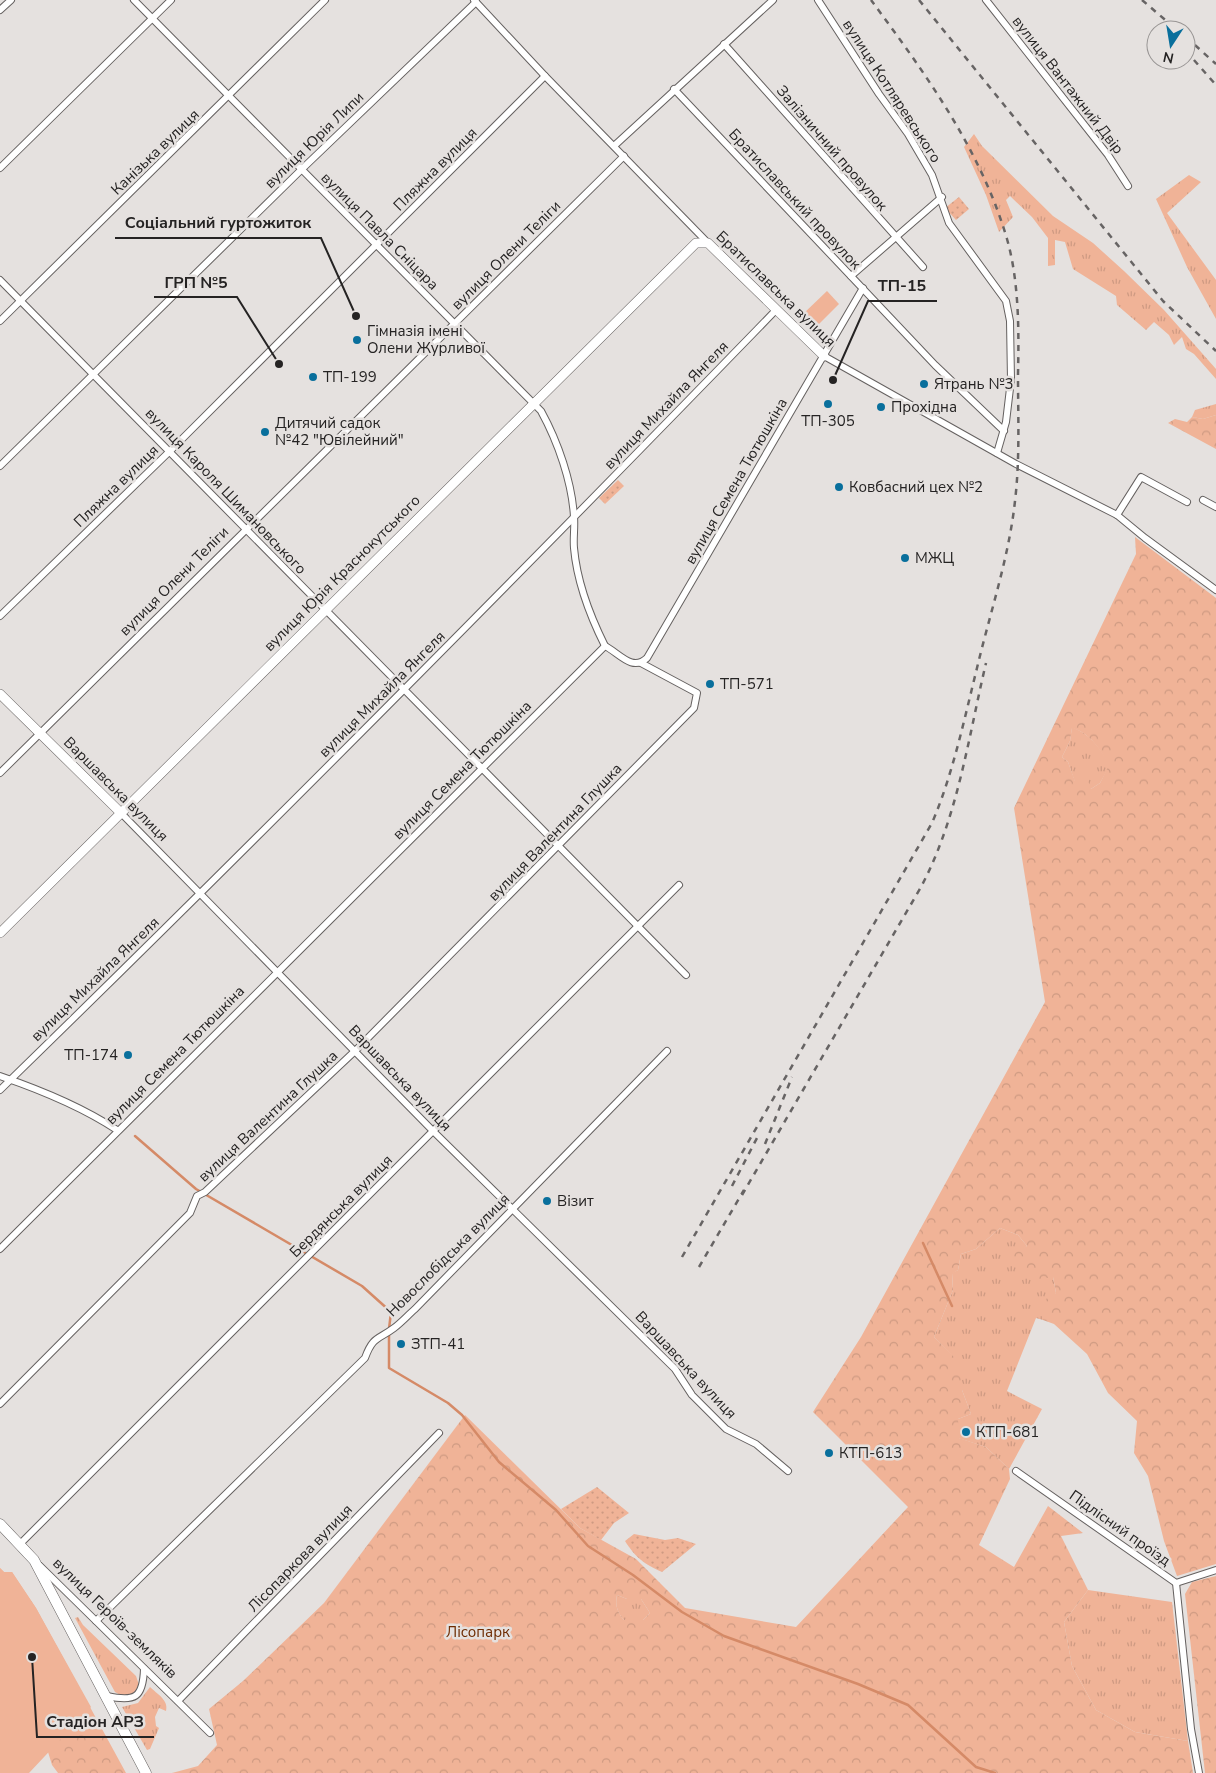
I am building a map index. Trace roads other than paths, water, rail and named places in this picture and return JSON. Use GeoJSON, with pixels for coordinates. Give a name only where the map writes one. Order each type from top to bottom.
{"type":"FeatureCollection","features":[{"type":"Feature","properties":{"kind":"main road","name":"вулиця Героїв-земляків"},"geometry":{"type":"LineString","coordinates":[[0,1524],[34,1560]]}},
{"type":"Feature","properties":{"kind":"main road"},"geometry":{"type":"LineString","coordinates":[[34,1560],[146,1773]]}},
{"type":"Feature","properties":{"kind":"street"},"geometry":{"type":"LineString","coordinates":[[0,10],[11,0]]}},
{"type":"Feature","properties":{"kind":"street","name":"вулиця Павла Сніцара"},"geometry":{"type":"LineString","coordinates":[[134,0],[454,324],[534,402],[548,424],[562,462],[574,518],[574,548],[584,598],[605,646]]}},
{"type":"Feature","properties":{"kind":"street"},"geometry":{"type":"LineString","coordinates":[[0,168],[171,0]]}},
{"type":"Feature","properties":{"kind":"street","name":"Канізька вулиця"},"geometry":{"type":"LineString","coordinates":[[0,320],[326,0]]}},
{"type":"Feature","properties":{"kind":"street"},"geometry":{"type":"LineString","coordinates":[[614,146],[773,0]]}},
{"type":"Feature","properties":{"kind":"street","name":"вулиця Котляревського"},"geometry":{"type":"LineString","coordinates":[[818,0],[879,94],[908,134],[942,198],[950,223],[1006,301],[1010,321],[1011,380],[1004,431],[996,453]]}},
{"type":"Feature","properties":{"kind":"street","name":"вулиця Вантажний Двір"},"geometry":{"type":"LineString","coordinates":[[986,0],[1108,155],[1128,186]]}},
{"type":"Feature","properties":{"kind":"street","name":"Братиславська вулиця"},"geometry":{"type":"LineString","coordinates":[[475,1],[545,76],[708,242],[824,356],[996,453],[1118,516],[1144,538],[1216,590]]}},
{"type":"Feature","properties":{"kind":"street","name":"вулиця Юрія Липи"},"geometry":{"type":"LineString","coordinates":[[0,466],[475,1]]}},
{"type":"Feature","properties":{"kind":"street","name":"Залізничний провулок"},"geometry":{"type":"LineString","coordinates":[[724,44],[923,267]]}},
{"type":"Feature","properties":{"kind":"street","name":"Пляжна вулиця"},"geometry":{"type":"LineString","coordinates":[[0,616],[170,451],[545,76]]}},
{"type":"Feature","properties":{"kind":"street","name":"Братиславський провулок"},"geometry":{"type":"LineString","coordinates":[[674,89],[935,364],[1004,431]]}},
{"type":"Feature","properties":{"kind":"street","name":"вулиця Олени Теліги"},"geometry":{"type":"LineString","coordinates":[[0,772],[624,156]]}},
{"type":"Feature","properties":{"kind":"street"},"geometry":{"type":"LineString","coordinates":[[851,276],[942,198]]}},
{"type":"Feature","properties":{"kind":"street","name":"вулиця Юрія Краснокутського"},"geometry":{"type":"LineString","coordinates":[[0,933],[324,609],[696,243],[708,242]]}},
{"type":"Feature","properties":{"kind":"street","name":"вулиця Кароля Шимановського"},"geometry":{"type":"LineString","coordinates":[[0,280],[686,975]]}},
{"type":"Feature","properties":{"kind":"street","name":"вулиця Семена Тютюшкіна"},"geometry":{"type":"LineString","coordinates":[[641,663],[651,651],[863,288]]}},
{"type":"Feature","properties":{"kind":"street","name":"вулиця Михайла Янгеля"},"geometry":{"type":"LineString","coordinates":[[0,1090],[201,893],[404,689],[574,518],[776,310]]}},
{"type":"Feature","properties":{"kind":"street"},"geometry":{"type":"LineString","coordinates":[[1118,516],[1141,477],[1187,502]]}},
{"type":"Feature","properties":{"kind":"street"},"geometry":{"type":"LineString","coordinates":[[1203,500],[1216,507]]}},
{"type":"Feature","properties":{"kind":"street"},"geometry":{"type":"LineString","coordinates":[[605,646],[626,661],[635,664],[641,663]]}},
{"type":"Feature","properties":{"kind":"street","name":"вулиця Семена Тютюшкіна"},"geometry":{"type":"LineString","coordinates":[[0,1248],[605,646]]}},
{"type":"Feature","properties":{"kind":"street","name":"вулиця Валентина Глушка"},"geometry":{"type":"LineString","coordinates":[[0,1404],[190,1213],[197,1196],[205,1192],[355,1051],[694,708],[696,694],[641,663]]}},
{"type":"Feature","properties":{"kind":"street","name":"Варшавська вулиця"},"geometry":{"type":"LineString","coordinates":[[0,694],[201,893],[433,1132],[675,1369],[692,1395],[709,1413],[726,1429],[756,1444],[788,1471]]}},
{"type":"Feature","properties":{"kind":"street","name":"Бердянська вулиця"},"geometry":{"type":"LineString","coordinates":[[20,1544],[679,885]]}},
{"type":"Feature","properties":{"kind":"street","name":"Новослобідська вулиця"},"geometry":{"type":"LineString","coordinates":[[96,1621],[365,1358],[369,1347],[378,1336],[394,1328],[415,1309],[668,1051]]}},
{"type":"Feature","properties":{"kind":"street"},"geometry":{"type":"LineString","coordinates":[[0,1076],[40,1090],[95,1116],[117,1130]]}},
{"type":"Feature","properties":{"kind":"street","name":"Лісопаркова вулиця"},"geometry":{"type":"LineString","coordinates":[[178,1701],[439,1433]]}},
{"type":"Feature","properties":{"kind":"street","name":"Підлісний проїзд"},"geometry":{"type":"LineString","coordinates":[[1016,1471],[1176,1583],[1191,1729],[1199,1773]]}},
{"type":"Feature","properties":{"kind":"street","name":"вулиця Героїв-земляків"},"geometry":{"type":"LineString","coordinates":[[34,1560],[210,1733]]}},
{"type":"Feature","properties":{"kind":"street"},"geometry":{"type":"LineString","coordinates":[[1176,1583],[1216,1570]]}},
{"type":"Feature","properties":{"kind":"street"},"geometry":{"type":"LineString","coordinates":[[107,1696],[126,1699],[137,1696],[143,1688],[144,1669]]}},
{"type":"Feature","properties":{"kind":"waterway"},"geometry":{"type":"LineString","coordinates":[[135,1136],[196,1189],[362,1286],[391,1312],[389,1329]]}},
{"type":"Feature","properties":{"kind":"waterway"},"geometry":{"type":"LineString","coordinates":[[923,1243],[952,1306]]}},
{"type":"Feature","properties":{"kind":"waterway"},"geometry":{"type":"LineString","coordinates":[[389,1334],[389,1368],[448,1403],[462,1415],[499,1462],[556,1510],[588,1546],[633,1575],[682,1612],[724,1636],[858,1684],[908,1705],[976,1767],[995,1773]]}},
{"type":"Feature","properties":{"kind":"railway"},"geometry":{"type":"LineString","coordinates":[[682,1257],[932,823],[958,747],[1004,564],[1012,522],[1017,485],[1018,453],[1018,323],[1014,272],[1007,239],[996,206],[982,174],[950,114],[871,0]]}},
{"type":"Feature","properties":{"kind":"railway"},"geometry":{"type":"LineString","coordinates":[[919,0],[1163,301],[1216,351]]}},
{"type":"Feature","properties":{"kind":"railway"},"geometry":{"type":"LineString","coordinates":[[1142,0],[1165,20]]}},
{"type":"Feature","properties":{"kind":"railway"},"geometry":{"type":"LineString","coordinates":[[1196,46],[1216,64]]}},
{"type":"Feature","properties":{"kind":"railway"},"geometry":{"type":"LineString","coordinates":[[1196,62],[1216,85]]}},
{"type":"Feature","properties":{"kind":"railway"},"geometry":{"type":"LineString","coordinates":[[742,1195],[921,887],[934,860],[961,777],[986,663]]}},
{"type":"Feature","properties":{"kind":"railway"},"geometry":{"type":"LineString","coordinates":[[765,1144],[792,1077]]}},
{"type":"Feature","properties":{"kind":"railway"},"geometry":{"type":"LineString","coordinates":[[732,1186],[757,1138]]}},
{"type":"Feature","properties":{"kind":"railway"},"geometry":{"type":"LineString","coordinates":[[699,1267],[744,1190]]}},
{"type":"Feature","properties":{"kind":"place","name":"Соціальний гуртожиток"},"geometry":{"type":"Point","coordinates":[356,316]}},
{"type":"Feature","properties":{"kind":"place","name":"Гімназія імені Олени Журливої"},"geometry":{"type":"Point","coordinates":[357,340]}},
{"type":"Feature","properties":{"kind":"place","name":"ГРП №5"},"geometry":{"type":"Point","coordinates":[279,364]}},
{"type":"Feature","properties":{"kind":"place","name":"ТП-199"},"geometry":{"type":"Point","coordinates":[313,377]}},
{"type":"Feature","properties":{"kind":"place","name":"ТП-15"},"geometry":{"type":"Point","coordinates":[833,380]}},
{"type":"Feature","properties":{"kind":"place","name":"Ятрань №3"},"geometry":{"type":"Point","coordinates":[924,384]}},
{"type":"Feature","properties":{"kind":"place","name":"ТП-305"},"geometry":{"type":"Point","coordinates":[828,404]}},
{"type":"Feature","properties":{"kind":"place","name":"Прохідна"},"geometry":{"type":"Point","coordinates":[881,407]}},
{"type":"Feature","properties":{"kind":"place","name":"Дитячий садок №42 \"Ювілейний\""},"geometry":{"type":"Point","coordinates":[265,432]}},
{"type":"Feature","properties":{"kind":"place","name":"Ковбасний цех №2"},"geometry":{"type":"Point","coordinates":[839,487]}},
{"type":"Feature","properties":{"kind":"place","name":"МЖЦ"},"geometry":{"type":"Point","coordinates":[905,558]}},
{"type":"Feature","properties":{"kind":"place","name":"ТП-571"},"geometry":{"type":"Point","coordinates":[710,684]}},
{"type":"Feature","properties":{"kind":"place","name":"ТП-174"},"geometry":{"type":"Point","coordinates":[128,1055]}},
{"type":"Feature","properties":{"kind":"place","name":"Візит"},"geometry":{"type":"Point","coordinates":[547,1201]}},
{"type":"Feature","properties":{"kind":"place","name":"ЗТП-41"},"geometry":{"type":"Point","coordinates":[401,1344]}},
{"type":"Feature","properties":{"kind":"place","name":"КТП-681"},"geometry":{"type":"Point","coordinates":[966,1432]}},
{"type":"Feature","properties":{"kind":"place","name":"КТП-613"},"geometry":{"type":"Point","coordinates":[829,1453]}},
{"type":"Feature","properties":{"kind":"place","name":"Стадіон АРЗ"},"geometry":{"type":"Point","coordinates":[32,1657]}},
{"type":"Feature","properties":{"kind":"park label","name":"Лісопарк"},"geometry":{"type":"Point","coordinates":[478,1632]}}]}
